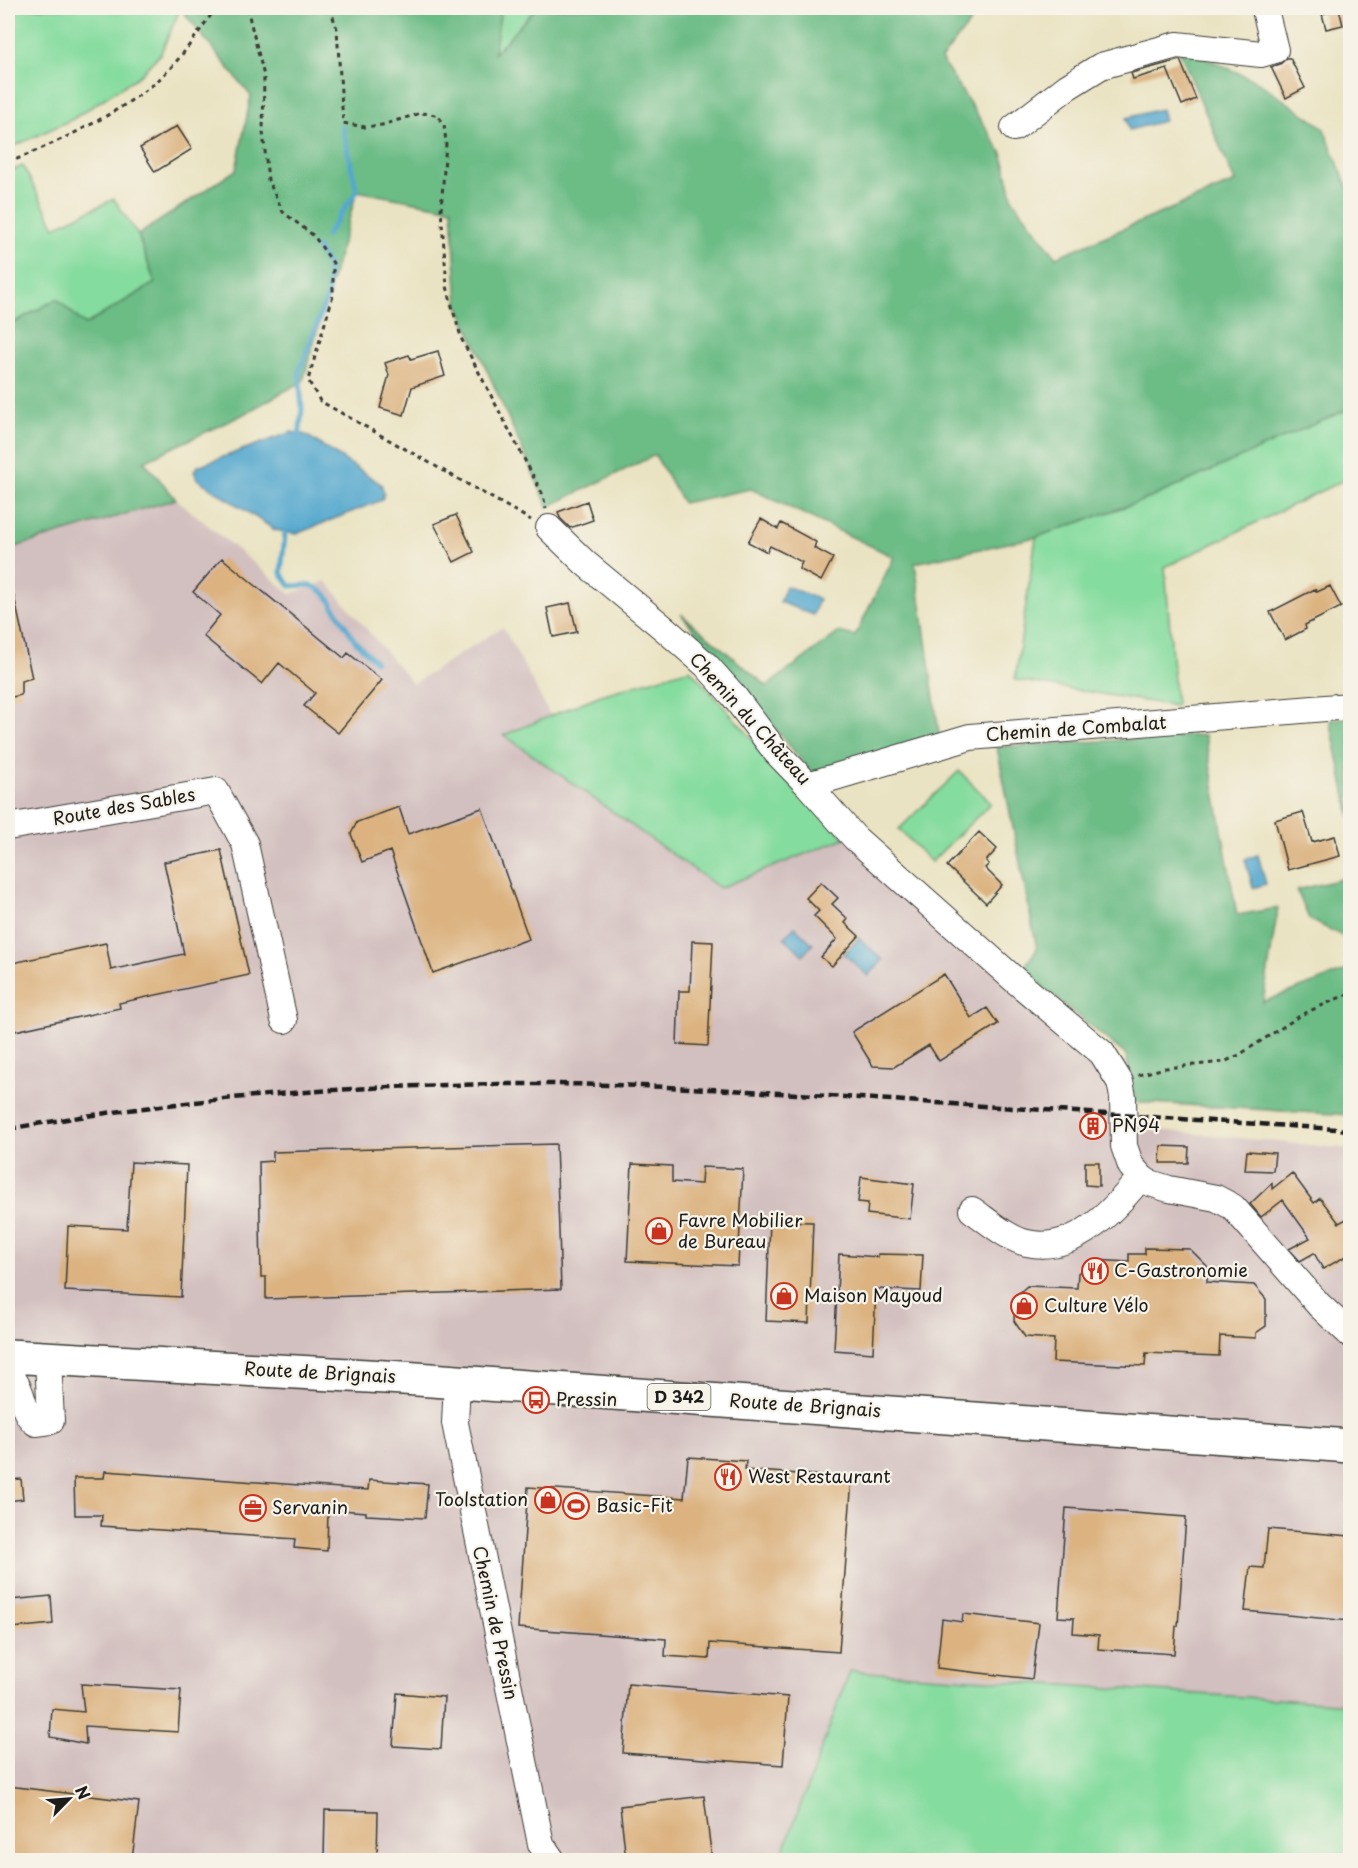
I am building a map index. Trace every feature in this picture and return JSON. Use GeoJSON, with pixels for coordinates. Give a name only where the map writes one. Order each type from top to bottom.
{"type":"FeatureCollection","features":[{"type":"Feature","properties":{"kind":"main road","name":"Route de Brignais"},"geometry":{"type":"LineString","coordinates":[[8,1356],[457,1382],[1350,1446]]}},
{"type":"Feature","properties":{"kind":"street"},"geometry":{"type":"LineString","coordinates":[[1014,128],[1067,87],[1101,66],[1177,45],[1261,54],[1275,50],[1267,8]]}},
{"type":"Feature","properties":{"kind":"street","name":"Chemin du Château"},"geometry":{"type":"LineString","coordinates":[[549,528],[585,563],[706,665],[733,695],[776,752],[855,838],[1107,1059],[1120,1082],[1123,1097],[1124,1146],[1131,1166],[1141,1177]]}},
{"type":"Feature","properties":{"kind":"street","name":"Chemin de Combalat"},"geometry":{"type":"LineString","coordinates":[[808,785],[970,737],[1350,706]]}},
{"type":"Feature","properties":{"kind":"street","name":"Route des Sables"},"geometry":{"type":"LineString","coordinates":[[8,827],[216,791],[246,844],[284,1020]]}},
{"type":"Feature","properties":{"kind":"street"},"geometry":{"type":"LineString","coordinates":[[972,1210],[1004,1232],[1026,1243],[1049,1246],[1074,1237],[1095,1224],[1121,1201],[1141,1177],[1147,1182],[1169,1189],[1216,1198],[1233,1207],[1319,1305],[1350,1334]]}},
{"type":"Feature","properties":{"kind":"street"},"geometry":{"type":"LineString","coordinates":[[8,1381],[15,1382],[21,1391],[16,1405],[28,1418],[36,1423],[51,1421],[48,1359]]}},
{"type":"Feature","properties":{"kind":"street","name":"Chemin de Pressin"},"geometry":{"type":"LineString","coordinates":[[457,1382],[455,1423],[457,1434],[541,1844],[552,1860]]}},
{"type":"Feature","properties":{"kind":"path"},"geometry":{"type":"LineString","coordinates":[[8,163],[110,114],[152,85],[182,54],[216,8]]}},
{"type":"Feature","properties":{"kind":"path"},"geometry":{"type":"LineString","coordinates":[[247,8],[264,76],[263,132],[268,180],[283,212],[314,236],[333,263],[333,296],[308,380],[320,401],[524,517],[549,528]]}},
{"type":"Feature","properties":{"kind":"path"},"geometry":{"type":"LineString","coordinates":[[330,8],[337,29],[344,123],[365,127],[382,125],[421,113],[438,116],[444,124],[446,143],[441,210],[447,286],[453,310],[462,340],[543,495],[549,528]]}},
{"type":"Feature","properties":{"kind":"path"},"geometry":{"type":"LineString","coordinates":[[1120,1082],[1141,1073],[1165,1068],[1224,1062],[1239,1055],[1291,1020],[1350,993]]}},
{"type":"Feature","properties":{"kind":"shaded area"},"geometry":{"type":"Polygon","coordinates":[[[176,499],[291,594],[326,581],[413,684],[503,627],[550,715],[505,734],[845,838],[1101,1062],[1118,1126],[1350,1149],[1350,1704],[850,1671],[784,1850],[771,1860],[8,1860],[8,549],[176,499]]]}},
{"type":"Feature","properties":{"kind":"green space"},"geometry":{"type":"Polygon","coordinates":[[[8,8],[180,9],[161,53],[139,76],[73,119],[8,149],[8,8]]]}},
{"type":"Feature","properties":{"kind":"green space"},"geometry":{"type":"Polygon","coordinates":[[[180,8],[501,8],[494,54],[536,8],[982,8],[941,59],[1002,153],[1013,200],[1056,257],[1235,182],[1177,45],[1256,81],[1323,127],[1350,193],[1350,408],[1150,498],[1036,537],[915,563],[940,740],[815,777],[681,614],[767,686],[839,632],[855,636],[894,557],[751,489],[683,503],[655,455],[548,507],[458,305],[452,209],[357,191],[303,381],[242,415],[144,461],[176,499],[8,549],[8,438],[12,436],[8,387],[8,326],[57,299],[85,325],[155,283],[138,235],[236,170],[251,96],[180,8]]]}},
{"type":"Feature","properties":{"kind":"green space"},"geometry":{"type":"Polygon","coordinates":[[[501,8],[536,8],[493,55],[501,8]]]}},
{"type":"Feature","properties":{"kind":"green space"},"geometry":{"type":"Polygon","coordinates":[[[23,166],[55,227],[114,199],[138,235],[155,283],[85,325],[57,299],[8,326],[8,249],[11,247],[8,234],[8,172],[23,166]]]}},
{"type":"Feature","properties":{"kind":"green space"},"geometry":{"type":"Polygon","coordinates":[[[1350,408],[1350,477],[1165,567],[1176,706],[1015,680],[1036,537],[1150,498],[1350,408]]]}},
{"type":"Feature","properties":{"kind":"green space"},"geometry":{"type":"Polygon","coordinates":[[[690,669],[799,791],[845,838],[720,888],[504,735],[601,695],[690,669]]]}},
{"type":"Feature","properties":{"kind":"green space"},"geometry":{"type":"Polygon","coordinates":[[[1350,717],[1350,816],[1330,720],[1350,717]]]}},
{"type":"Feature","properties":{"kind":"green space"},"geometry":{"type":"Polygon","coordinates":[[[1205,735],[1237,915],[1278,908],[1263,1002],[1350,969],[1350,1115],[1135,1102],[1126,1055],[1022,970],[1037,949],[997,747],[1205,735]]]}},
{"type":"Feature","properties":{"kind":"green space"},"geometry":{"type":"Polygon","coordinates":[[[959,771],[991,803],[931,862],[899,829],[959,771]]]}},
{"type":"Feature","properties":{"kind":"green space"},"geometry":{"type":"Polygon","coordinates":[[[1350,877],[1350,940],[1309,919],[1297,890],[1350,877]]]}},
{"type":"Feature","properties":{"kind":"green space"},"geometry":{"type":"Polygon","coordinates":[[[850,1671],[1350,1704],[1350,1860],[791,1860],[784,1850],[850,1671]]]}},
{"type":"Feature","properties":{"kind":"water"},"geometry":{"type":"Polygon","coordinates":[[[1161,109],[1164,121],[1129,130],[1126,118],[1161,109]]]}},
{"type":"Feature","properties":{"kind":"water"},"geometry":{"type":"Polygon","coordinates":[[[292,432],[306,435],[381,484],[384,493],[382,500],[296,534],[275,530],[197,479],[194,471],[198,466],[292,432]]]}},
{"type":"Feature","properties":{"kind":"water"},"geometry":{"type":"Polygon","coordinates":[[[786,586],[819,599],[813,615],[780,602],[786,586]]]}},
{"type":"Feature","properties":{"kind":"water"},"geometry":{"type":"Polygon","coordinates":[[[1258,855],[1266,884],[1253,888],[1245,859],[1258,855]]]}},
{"type":"Feature","properties":{"kind":"water"},"geometry":{"type":"Polygon","coordinates":[[[795,927],[813,944],[803,955],[784,937],[795,927]]]}},
{"type":"Feature","properties":{"kind":"water"},"geometry":{"type":"Polygon","coordinates":[[[859,938],[883,960],[868,976],[844,954],[859,938]]]}},
{"type":"Feature","properties":{"kind":"building"},"geometry":{"type":"Polygon","coordinates":[[[1339,9],[1343,25],[1326,29],[1322,14],[1339,9]]]}},
{"type":"Feature","properties":{"kind":"building"},"geometry":{"type":"Polygon","coordinates":[[[1290,58],[1305,88],[1286,98],[1271,67],[1290,58]]]}},
{"type":"Feature","properties":{"kind":"building"},"geometry":{"type":"Polygon","coordinates":[[[1180,60],[1196,99],[1182,105],[1167,69],[1133,79],[1131,73],[1180,60]]]}},
{"type":"Feature","properties":{"kind":"building"},"geometry":{"type":"Polygon","coordinates":[[[177,126],[192,149],[155,172],[140,148],[177,126]]]}},
{"type":"Feature","properties":{"kind":"building"},"geometry":{"type":"Polygon","coordinates":[[[438,351],[445,376],[412,387],[404,415],[380,408],[389,375],[385,363],[409,355],[411,359],[438,351]]]}},
{"type":"Feature","properties":{"kind":"building"},"geometry":{"type":"Polygon","coordinates":[[[587,501],[593,520],[570,528],[560,518],[558,512],[587,501]]]}},
{"type":"Feature","properties":{"kind":"building"},"geometry":{"type":"Polygon","coordinates":[[[456,515],[474,552],[454,562],[434,524],[456,515]]]}},
{"type":"Feature","properties":{"kind":"building"},"geometry":{"type":"Polygon","coordinates":[[[761,519],[778,529],[781,523],[816,542],[814,548],[833,558],[821,581],[799,569],[802,562],[770,546],[767,552],[748,542],[761,519]]]}},
{"type":"Feature","properties":{"kind":"building"},"geometry":{"type":"Polygon","coordinates":[[[222,558],[344,658],[348,653],[382,680],[338,733],[304,706],[315,693],[279,663],[262,684],[203,636],[220,615],[193,592],[222,558]]]}},
{"type":"Feature","properties":{"kind":"building"},"geometry":{"type":"Polygon","coordinates":[[[1330,586],[1341,607],[1305,625],[1306,629],[1285,640],[1270,612],[1315,589],[1317,592],[1330,586]]]}},
{"type":"Feature","properties":{"kind":"building"},"geometry":{"type":"Polygon","coordinates":[[[14,596],[32,678],[21,681],[21,695],[8,698],[8,597],[14,596]]]}},
{"type":"Feature","properties":{"kind":"building"},"geometry":{"type":"Polygon","coordinates":[[[570,603],[577,632],[553,637],[547,608],[570,603]]]}},
{"type":"Feature","properties":{"kind":"building"},"geometry":{"type":"Polygon","coordinates":[[[399,807],[408,834],[482,808],[529,939],[433,973],[390,851],[362,862],[351,834],[357,822],[399,807]]]}},
{"type":"Feature","properties":{"kind":"building"},"geometry":{"type":"Polygon","coordinates":[[[1303,812],[1312,842],[1335,836],[1340,856],[1288,870],[1275,820],[1303,812]]]}},
{"type":"Feature","properties":{"kind":"building"},"geometry":{"type":"Polygon","coordinates":[[[979,832],[997,849],[986,861],[989,864],[985,868],[1002,885],[986,903],[947,866],[979,832]]]}},
{"type":"Feature","properties":{"kind":"building"},"geometry":{"type":"Polygon","coordinates":[[[221,850],[249,975],[119,1003],[120,1008],[15,1031],[8,995],[8,964],[106,943],[111,970],[184,954],[164,862],[221,850]]]}},
{"type":"Feature","properties":{"kind":"building"},"geometry":{"type":"Polygon","coordinates":[[[821,882],[838,898],[832,904],[848,919],[845,923],[859,936],[832,966],[821,957],[837,939],[814,916],[819,911],[806,898],[821,882]]]}},
{"type":"Feature","properties":{"kind":"building"},"geometry":{"type":"Polygon","coordinates":[[[692,941],[713,942],[708,1046],[677,1044],[679,991],[690,991],[692,941]]]}},
{"type":"Feature","properties":{"kind":"building"},"geometry":{"type":"Polygon","coordinates":[[[944,974],[971,1018],[987,1008],[998,1024],[939,1061],[929,1045],[894,1067],[873,1066],[852,1032],[944,974]]]}},
{"type":"Feature","properties":{"kind":"building"},"geometry":{"type":"Polygon","coordinates":[[[556,1144],[561,1289],[266,1299],[266,1277],[261,1277],[259,1162],[273,1161],[273,1152],[556,1144]]]}},
{"type":"Feature","properties":{"kind":"building"},"geometry":{"type":"Polygon","coordinates":[[[1161,1146],[1189,1147],[1188,1163],[1160,1163],[1161,1146]]]}},
{"type":"Feature","properties":{"kind":"building"},"geometry":{"type":"Polygon","coordinates":[[[1247,1151],[1275,1153],[1273,1171],[1245,1170],[1247,1151]]]}},
{"type":"Feature","properties":{"kind":"building"},"geometry":{"type":"Polygon","coordinates":[[[131,1162],[187,1165],[181,1297],[65,1291],[68,1226],[127,1229],[131,1162]]]}},
{"type":"Feature","properties":{"kind":"building"},"geometry":{"type":"Polygon","coordinates":[[[1085,1162],[1099,1162],[1099,1186],[1085,1185],[1085,1162]]]}},
{"type":"Feature","properties":{"kind":"building"},"geometry":{"type":"Polygon","coordinates":[[[632,1164],[672,1166],[672,1182],[701,1184],[702,1167],[743,1169],[738,1266],[627,1261],[632,1164]]]}},
{"type":"Feature","properties":{"kind":"building"},"geometry":{"type":"Polygon","coordinates":[[[1292,1173],[1314,1203],[1320,1198],[1339,1223],[1350,1217],[1350,1254],[1323,1269],[1314,1253],[1300,1261],[1289,1249],[1310,1238],[1283,1200],[1261,1217],[1250,1204],[1272,1183],[1272,1189],[1292,1173]]]}},
{"type":"Feature","properties":{"kind":"building"},"geometry":{"type":"Polygon","coordinates":[[[861,1177],[914,1184],[910,1219],[867,1214],[868,1203],[858,1202],[861,1177]]]}},
{"type":"Feature","properties":{"kind":"building"},"geometry":{"type":"Polygon","coordinates":[[[770,1221],[813,1222],[809,1323],[766,1321],[770,1221]]]}},
{"type":"Feature","properties":{"kind":"building"},"geometry":{"type":"Polygon","coordinates":[[[1145,1248],[1190,1249],[1207,1266],[1207,1282],[1254,1285],[1266,1299],[1266,1326],[1256,1333],[1256,1338],[1220,1336],[1219,1356],[1146,1353],[1145,1366],[1053,1362],[1054,1339],[1025,1337],[1014,1321],[1015,1297],[1027,1286],[1077,1288],[1078,1273],[1094,1260],[1129,1262],[1129,1254],[1145,1254],[1145,1248]]]}},
{"type":"Feature","properties":{"kind":"building"},"geometry":{"type":"Polygon","coordinates":[[[839,1254],[878,1257],[878,1254],[923,1255],[921,1291],[876,1289],[873,1353],[834,1350],[839,1254]]]}},
{"type":"Feature","properties":{"kind":"building"},"geometry":{"type":"Polygon","coordinates":[[[688,1457],[746,1461],[745,1470],[852,1478],[839,1652],[710,1643],[709,1659],[665,1656],[666,1639],[518,1628],[528,1487],[684,1498],[688,1457]]]}},
{"type":"Feature","properties":{"kind":"building"},"geometry":{"type":"Polygon","coordinates":[[[105,1471],[368,1490],[369,1480],[428,1484],[425,1518],[366,1515],[366,1512],[328,1509],[327,1551],[294,1548],[295,1539],[101,1526],[102,1515],[75,1515],[74,1478],[104,1478],[105,1471]]]}},
{"type":"Feature","properties":{"kind":"building"},"geometry":{"type":"Polygon","coordinates":[[[21,1479],[23,1499],[8,1501],[8,1480],[21,1479]]]}},
{"type":"Feature","properties":{"kind":"building"},"geometry":{"type":"Polygon","coordinates":[[[1066,1508],[1186,1517],[1174,1654],[1098,1649],[1099,1635],[1073,1633],[1074,1618],[1058,1617],[1066,1508]]]}},
{"type":"Feature","properties":{"kind":"building"},"geometry":{"type":"Polygon","coordinates":[[[1268,1529],[1350,1536],[1350,1621],[1245,1611],[1250,1567],[1264,1568],[1268,1529]]]}},
{"type":"Feature","properties":{"kind":"building"},"geometry":{"type":"Polygon","coordinates":[[[51,1596],[53,1624],[12,1628],[10,1600],[51,1596]]]}},
{"type":"Feature","properties":{"kind":"building"},"geometry":{"type":"Polygon","coordinates":[[[963,1614],[1039,1623],[1032,1679],[937,1668],[942,1619],[962,1622],[963,1614]]]}},
{"type":"Feature","properties":{"kind":"building"},"geometry":{"type":"Polygon","coordinates":[[[81,1684],[181,1690],[178,1732],[85,1726],[86,1744],[50,1737],[52,1709],[84,1712],[81,1684]]]}},
{"type":"Feature","properties":{"kind":"building"},"geometry":{"type":"Polygon","coordinates":[[[628,1684],[788,1697],[783,1765],[623,1753],[628,1684]]]}},
{"type":"Feature","properties":{"kind":"building"},"geometry":{"type":"Polygon","coordinates":[[[397,1693],[444,1697],[441,1749],[393,1746],[397,1693]]]}},
{"type":"Feature","properties":{"kind":"building"},"geometry":{"type":"Polygon","coordinates":[[[8,1786],[139,1802],[132,1860],[8,1860],[8,1786]]]}},
{"type":"Feature","properties":{"kind":"building"},"geometry":{"type":"Polygon","coordinates":[[[704,1796],[712,1860],[626,1860],[620,1806],[704,1796]]]}},
{"type":"Feature","properties":{"kind":"building"},"geometry":{"type":"Polygon","coordinates":[[[325,1810],[378,1811],[377,1860],[324,1860],[325,1810]]]}},
{"type":"Feature","properties":{"kind":"waterway"},"geometry":{"type":"LineString","coordinates":[[326,236],[357,191],[342,127]]}},
{"type":"Feature","properties":{"kind":"waterway"},"geometry":{"type":"LineString","coordinates":[[299,438],[302,409],[299,372],[328,295],[328,266],[317,247]]}},
{"type":"Feature","properties":{"kind":"waterway"},"geometry":{"type":"LineString","coordinates":[[286,525],[281,573],[290,586],[311,585],[326,594],[355,641],[375,661]]}},
{"type":"Feature","properties":{"kind":"railway"},"geometry":{"type":"LineString","coordinates":[[8,1129],[133,1109],[259,1096],[386,1087],[513,1084],[608,1085],[749,1091],[1350,1130]]}},
{"type":"Feature","properties":{"kind":"place","name":"PN94"},"geometry":{"type":"Point","coordinates":[1093,1126]}},
{"type":"Feature","properties":{"kind":"place","name":"Favre Mobilier de Bureau"},"geometry":{"type":"Point","coordinates":[659,1231]}},
{"type":"Feature","properties":{"kind":"place","name":"C-Gastronomie"},"geometry":{"type":"Point","coordinates":[1095,1271]}},
{"type":"Feature","properties":{"kind":"place","name":"Maison Mayoud"},"geometry":{"type":"Point","coordinates":[784,1296]}},
{"type":"Feature","properties":{"kind":"place","name":"Culture Vélo"},"geometry":{"type":"Point","coordinates":[1024,1306]}},
{"type":"Feature","properties":{"kind":"place","name":"Pressin"},"geometry":{"type":"Point","coordinates":[536,1400]}},
{"type":"Feature","properties":{"kind":"place","name":"West Restaurant"},"geometry":{"type":"Point","coordinates":[728,1477]}},
{"type":"Feature","properties":{"kind":"place","name":"Toolstation"},"geometry":{"type":"Point","coordinates":[548,1500]}},
{"type":"Feature","properties":{"kind":"place","name":"Basic-Fit"},"geometry":{"type":"Point","coordinates":[576,1506]}},
{"type":"Feature","properties":{"kind":"place","name":"Servanin"},"geometry":{"type":"Point","coordinates":[253,1508]}}]}
